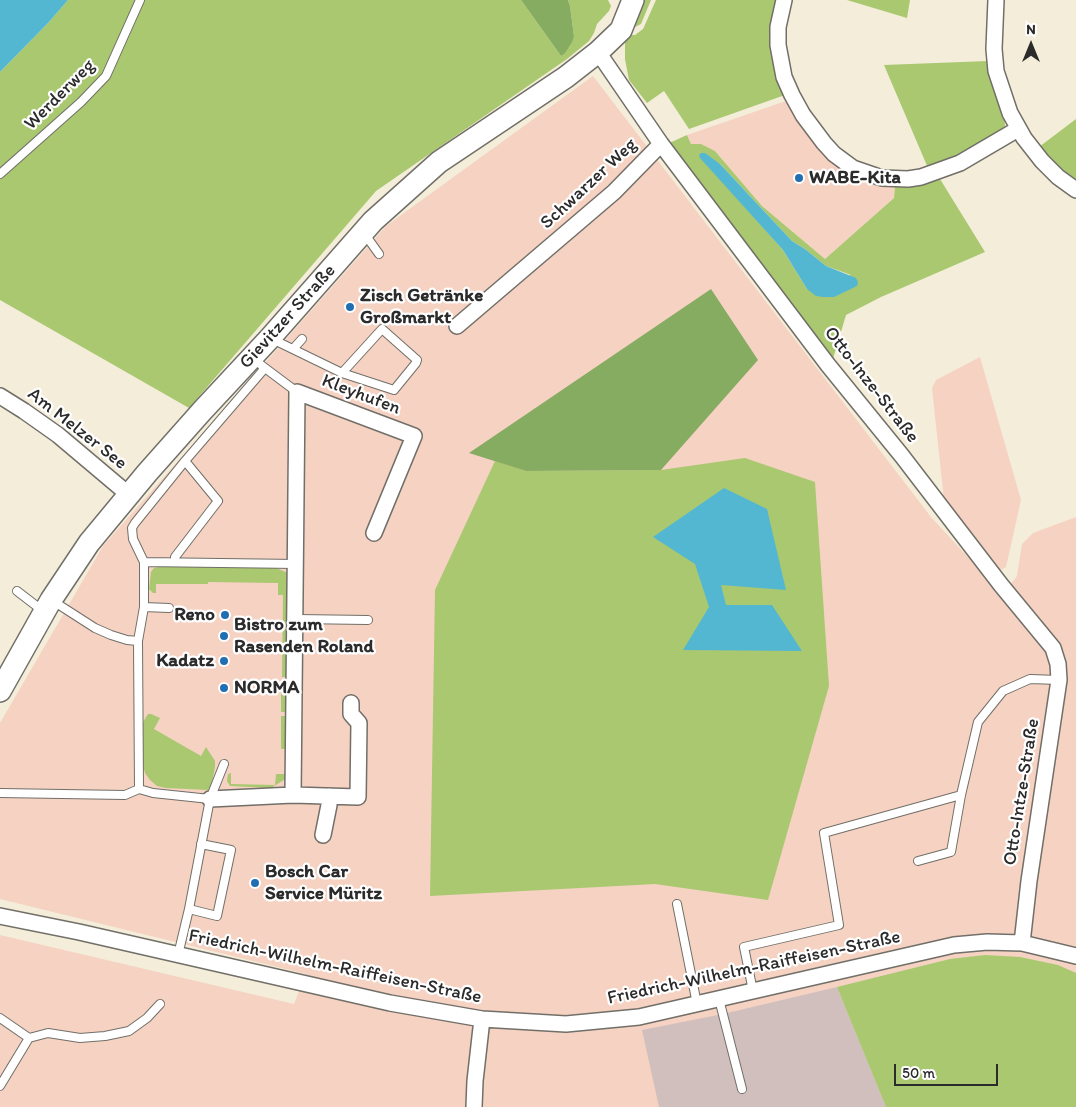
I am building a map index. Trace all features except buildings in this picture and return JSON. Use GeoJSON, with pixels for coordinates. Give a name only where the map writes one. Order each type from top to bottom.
{"type":"FeatureCollection","features":[{"type":"Feature","properties":{"kind":"main road","name":"Gievitzer Straße"},"geometry":{"type":"LineString","coordinates":[[0,691],[48,606],[89,543],[128,494],[202,411],[258,363],[270,338],[363,232],[380,214],[439,162],[566,77],[598,52],[621,30],[633,0]]}},
{"type":"Feature","properties":{"kind":"street"},"geometry":{"type":"LineString","coordinates":[[784,0],[778,27],[778,45],[780,62],[788,86],[803,114],[824,144],[853,168],[882,178],[908,179],[921,177],[960,163],[1018,129]]}},
{"type":"Feature","properties":{"kind":"street"},"geometry":{"type":"LineString","coordinates":[[996,0],[994,49],[996,71],[1010,113],[1018,129],[1042,161],[1058,177],[1076,190]]}},
{"type":"Feature","properties":{"kind":"street","name":"Schwarzer Weg"},"geometry":{"type":"LineString","coordinates":[[457,326],[614,192],[661,144],[598,52]]}},
{"type":"Feature","properties":{"kind":"street","name":"Otto-Inze-Straße"},"geometry":{"type":"LineString","coordinates":[[661,144],[828,365],[1053,648]]}},
{"type":"Feature","properties":{"kind":"street","name":"Kleyhufen"},"geometry":{"type":"LineString","coordinates":[[294,796],[297,392],[414,436],[374,533]]}},
{"type":"Feature","properties":{"kind":"street","name":"Am Melzer See"},"geometry":{"type":"LineString","coordinates":[[0,396],[58,434],[128,494]]}},
{"type":"Feature","properties":{"kind":"street","name":"Otto-Intze-Straße"},"geometry":{"type":"LineString","coordinates":[[1022,943],[1029,881],[1059,680],[1058,664],[1053,648]]}},
{"type":"Feature","properties":{"kind":"street"},"geometry":{"type":"LineString","coordinates":[[210,799],[294,796],[358,797],[359,723],[351,714],[351,703]]}},
{"type":"Feature","properties":{"kind":"street"},"geometry":{"type":"LineString","coordinates":[[323,835],[329,796]]}},
{"type":"Feature","properties":{"kind":"street","name":"Friedrich-Wilhelm-Raiffeisen-Straße"},"geometry":{"type":"LineString","coordinates":[[0,916],[79,932],[390,1003],[482,1019],[566,1024],[639,1017],[954,945],[987,942],[1022,943],[1076,956]]}},
{"type":"Feature","properties":{"kind":"street"},"geometry":{"type":"LineString","coordinates":[[474,1107],[482,1019]]}},
{"type":"Feature","properties":{"kind":"lane","name":"Werderweg"},"geometry":{"type":"LineString","coordinates":[[0,174],[81,102],[106,76],[140,0]]}},
{"type":"Feature","properties":{"kind":"lane"},"geometry":{"type":"LineString","coordinates":[[363,232],[379,254]]}},
{"type":"Feature","properties":{"kind":"lane"},"geometry":{"type":"LineString","coordinates":[[270,338],[342,373],[394,390],[417,360],[382,329],[342,373]]}},
{"type":"Feature","properties":{"kind":"lane"},"geometry":{"type":"LineString","coordinates":[[293,349],[302,339]]}},
{"type":"Feature","properties":{"kind":"lane"},"geometry":{"type":"LineString","coordinates":[[139,788],[138,641],[144,607],[144,562],[133,539],[132,528],[258,363],[297,392]]}},
{"type":"Feature","properties":{"kind":"lane"},"geometry":{"type":"LineString","coordinates":[[175,562],[174,556],[218,501],[185,461]]}},
{"type":"Feature","properties":{"kind":"lane"},"geometry":{"type":"LineString","coordinates":[[144,562],[296,564]]}},
{"type":"Feature","properties":{"kind":"lane"},"geometry":{"type":"LineString","coordinates":[[17,591],[111,635],[138,641]]}},
{"type":"Feature","properties":{"kind":"lane"},"geometry":{"type":"LineString","coordinates":[[144,607],[169,608]]}},
{"type":"Feature","properties":{"kind":"lane"},"geometry":{"type":"LineString","coordinates":[[296,619],[368,620]]}},
{"type":"Feature","properties":{"kind":"lane"},"geometry":{"type":"LineString","coordinates":[[918,862],[951,852],[960,796],[978,722],[1004,691],[1030,680],[1059,680]]}},
{"type":"Feature","properties":{"kind":"lane"},"geometry":{"type":"LineString","coordinates":[[178,955],[189,909],[210,799],[224,764]]}},
{"type":"Feature","properties":{"kind":"lane"},"geometry":{"type":"LineString","coordinates":[[0,793],[125,794],[139,788],[153,793],[210,799]]}},
{"type":"Feature","properties":{"kind":"lane"},"geometry":{"type":"LineString","coordinates":[[753,991],[744,947],[839,925],[824,833],[960,796]]}},
{"type":"Feature","properties":{"kind":"lane"},"geometry":{"type":"LineString","coordinates":[[189,909],[217,916],[231,850],[201,844]]}},
{"type":"Feature","properties":{"kind":"lane"},"geometry":{"type":"LineString","coordinates":[[677,904],[697,1004]]}},
{"type":"Feature","properties":{"kind":"lane"},"geometry":{"type":"LineString","coordinates":[[719,999],[742,1089]]}},
{"type":"Feature","properties":{"kind":"lane"},"geometry":{"type":"LineString","coordinates":[[0,1086],[29,1038],[48,1033],[80,1038],[105,1036],[129,1031],[147,1018],[160,1004]]}},
{"type":"Feature","properties":{"kind":"lane"},"geometry":{"type":"LineString","coordinates":[[0,1018],[29,1038]]}},
{"type":"Feature","properties":{"kind":"shaded area"},"geometry":{"type":"Polygon","coordinates":[[[593,76],[931,517],[1000,592],[1010,585],[1017,576],[1022,544],[1033,533],[1076,517],[1076,1107],[0,1107],[0,935],[294,1004],[306,974],[0,899],[0,723],[103,546],[386,226],[593,76]]]}},
{"type":"Feature","properties":{"kind":"shaded area","name":"WABE-Kita"},"geometry":{"type":"Polygon","coordinates":[[[789,100],[851,174],[870,182],[895,185],[894,198],[825,259],[762,206],[715,151],[691,144],[687,135],[789,100]]]}},
{"type":"Feature","properties":{"kind":"shaded area"},"geometry":{"type":"Polygon","coordinates":[[[980,357],[1021,500],[1006,567],[999,571],[944,500],[932,388],[936,380],[980,357]]]}},
{"type":"Feature","properties":{"kind":"shaded area"},"geometry":{"type":"Polygon","coordinates":[[[837,987],[886,1107],[659,1107],[642,1030],[723,1014],[837,987]]]}},
{"type":"Feature","properties":{"kind":"green space"},"geometry":{"type":"Polygon","coordinates":[[[68,0],[521,0],[561,56],[574,36],[568,0],[608,0],[611,6],[597,24],[589,41],[567,59],[376,191],[189,408],[0,300],[0,72],[68,0]]]}},
{"type":"Feature","properties":{"kind":"green space"},"geometry":{"type":"Polygon","coordinates":[[[521,0],[568,0],[574,36],[565,53],[561,56],[521,0]]]}},
{"type":"Feature","properties":{"kind":"green space"},"geometry":{"type":"Polygon","coordinates":[[[640,0],[651,0],[641,24],[629,30],[640,0]]]}},
{"type":"Feature","properties":{"kind":"green space"},"geometry":{"type":"Polygon","coordinates":[[[656,0],[777,0],[772,46],[774,65],[785,95],[689,129],[664,91],[647,103],[629,80],[625,59],[625,35],[635,35],[643,29],[656,0]]]}},
{"type":"Feature","properties":{"kind":"green space"},"geometry":{"type":"Polygon","coordinates":[[[847,0],[910,0],[907,18],[847,0]]]}},
{"type":"Feature","properties":{"kind":"green space"},"geometry":{"type":"Polygon","coordinates":[[[988,61],[1004,113],[1005,126],[1001,132],[956,158],[928,168],[884,65],[988,61]]]}},
{"type":"Feature","properties":{"kind":"green space"},"geometry":{"type":"Polygon","coordinates":[[[1076,119],[1076,182],[1063,173],[1039,147],[1076,119]]]}},
{"type":"Feature","properties":{"kind":"green space"},"geometry":{"type":"Polygon","coordinates":[[[687,135],[691,144],[701,144],[715,151],[762,206],[825,259],[894,198],[895,185],[922,184],[940,179],[985,252],[881,297],[846,315],[832,362],[667,144],[687,135]],[[699,155],[783,250],[807,289],[851,275],[826,266],[792,241],[720,164],[699,155]]]}},
{"type":"Feature","properties":{"kind":"green space"},"geometry":{"type":"Polygon","coordinates":[[[711,289],[758,360],[661,470],[526,471],[469,453],[711,289]]]}},
{"type":"Feature","properties":{"kind":"green space"},"geometry":{"type":"Polygon","coordinates":[[[745,458],[815,482],[829,686],[768,900],[655,884],[430,896],[435,590],[495,461],[526,471],[661,470],[745,458]]]}},
{"type":"Feature","properties":{"kind":"green space"},"geometry":{"type":"Polygon","coordinates":[[[163,566],[276,568],[288,573],[291,677],[282,677],[283,595],[278,595],[278,583],[208,582],[208,584],[156,584],[156,593],[153,593],[149,589],[151,572],[154,568],[163,566]]]}},
{"type":"Feature","properties":{"kind":"green space"},"geometry":{"type":"Polygon","coordinates":[[[281,682],[291,682],[291,712],[281,712],[281,682]]]}},
{"type":"Feature","properties":{"kind":"green space"},"geometry":{"type":"Polygon","coordinates":[[[148,714],[160,718],[154,729],[201,756],[206,747],[215,761],[211,787],[208,790],[166,788],[157,786],[150,780],[145,773],[143,765],[143,722],[148,714]]]}},
{"type":"Feature","properties":{"kind":"green space"},"geometry":{"type":"Polygon","coordinates":[[[281,716],[291,716],[287,778],[271,788],[230,786],[227,781],[228,774],[231,773],[231,784],[275,785],[276,774],[287,774],[287,749],[281,749],[281,716]]]}},
{"type":"Feature","properties":{"kind":"green space"},"geometry":{"type":"Polygon","coordinates":[[[985,955],[1020,957],[1058,965],[1076,973],[1076,1107],[886,1107],[837,987],[950,959],[985,955]]]}},
{"type":"Feature","properties":{"kind":"water"},"geometry":{"type":"Polygon","coordinates":[[[0,0],[68,0],[0,72],[0,0]]]}},
{"type":"Feature","properties":{"kind":"water"},"geometry":{"type":"Polygon","coordinates":[[[705,153],[720,164],[792,241],[826,266],[856,278],[857,286],[834,297],[816,296],[807,289],[783,250],[700,158],[699,155],[705,153]]]}},
{"type":"Feature","properties":{"kind":"water"},"geometry":{"type":"Polygon","coordinates":[[[724,488],[767,509],[786,590],[721,585],[726,605],[772,605],[802,651],[683,650],[709,607],[695,564],[653,537],[724,488]]]}},
{"type":"Feature","properties":{"kind":"place","name":"WABE-Kita"},"geometry":{"type":"Point","coordinates":[799,178]}},
{"type":"Feature","properties":{"kind":"place","name":"Zisch Getränke Großmarkt"},"geometry":{"type":"Point","coordinates":[350,307]}},
{"type":"Feature","properties":{"kind":"place","name":"Reno"},"geometry":{"type":"Point","coordinates":[225,615]}},
{"type":"Feature","properties":{"kind":"place","name":"Bistro zum Rasenden Roland"},"geometry":{"type":"Point","coordinates":[224,636]}},
{"type":"Feature","properties":{"kind":"place","name":"Kadatz"},"geometry":{"type":"Point","coordinates":[224,661]}},
{"type":"Feature","properties":{"kind":"place","name":"NORMA"},"geometry":{"type":"Point","coordinates":[224,688]}},
{"type":"Feature","properties":{"kind":"place","name":"Bosch Car Service Müritz"},"geometry":{"type":"Point","coordinates":[255,883]}}]}
